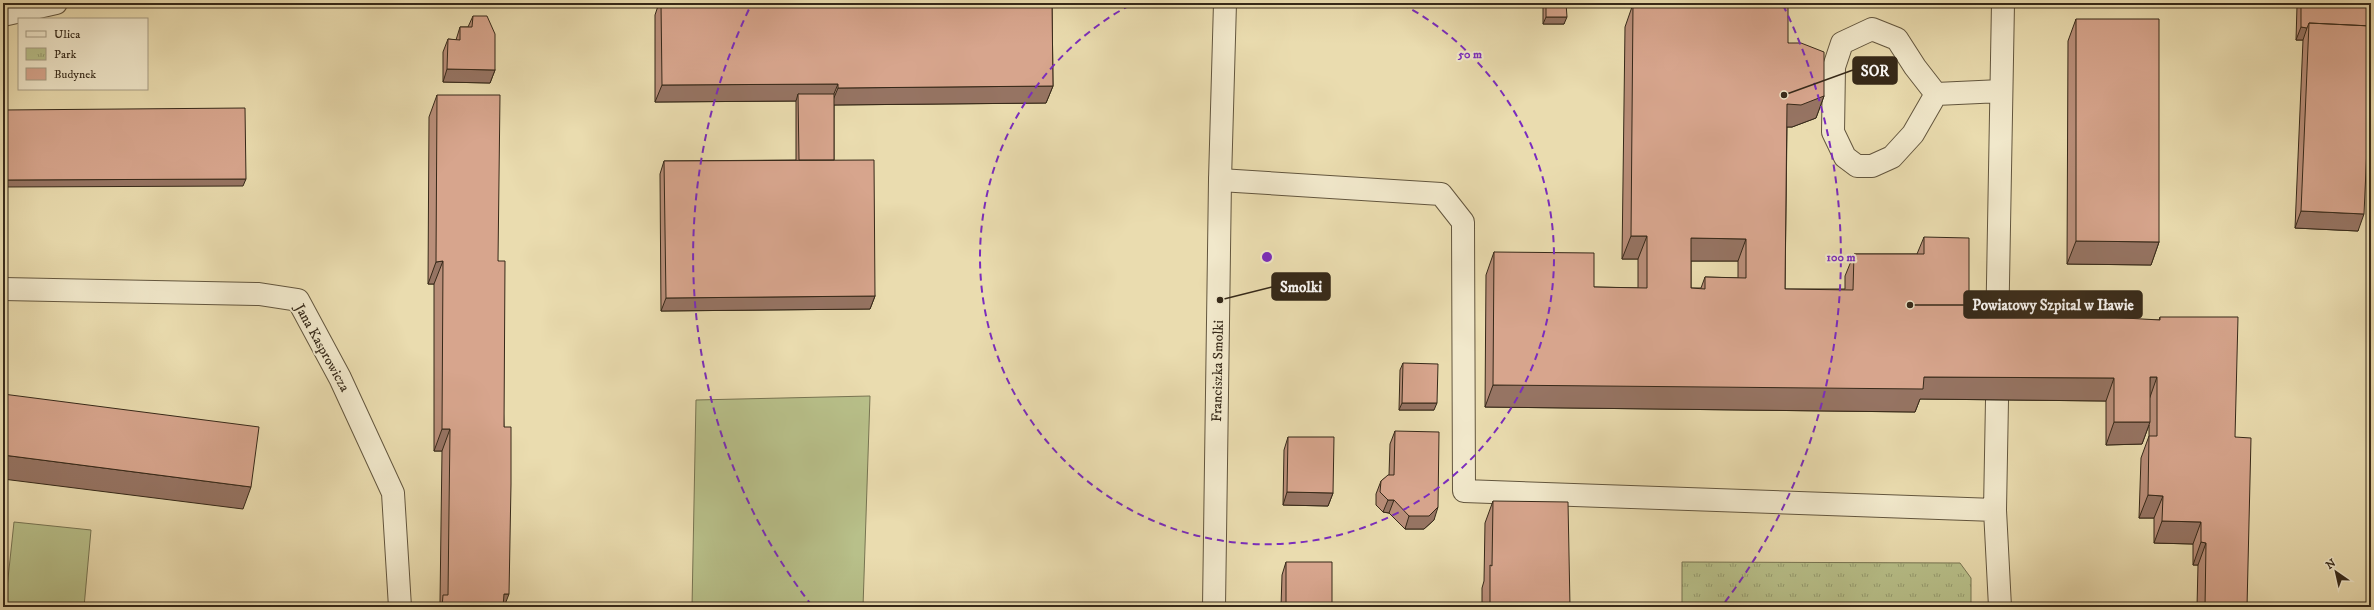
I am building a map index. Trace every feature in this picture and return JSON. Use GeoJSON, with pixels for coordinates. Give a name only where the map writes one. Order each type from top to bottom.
{"type":"FeatureCollection","features":[{"type":"Feature","properties":{"kind":"street"},"geometry":{"type":"LineString","coordinates":[[3,16],[56,3]]}},
{"type":"Feature","properties":{"kind":"street","name":"Franciszka Smolki"},"geometry":{"type":"LineString","coordinates":[[1214,607],[1220,180],[1225,3]]}},
{"type":"Feature","properties":{"kind":"street","name":"Franciszka Smolki"},"geometry":{"type":"LineString","coordinates":[[1224,39],[1241,3]]}},
{"type":"Feature","properties":{"kind":"street"},"geometry":{"type":"LineString","coordinates":[[1997,338],[2003,3]]}},
{"type":"Feature","properties":{"kind":"street"},"geometry":{"type":"LineString","coordinates":[[1872,29],[1897,39],[1915,67],[1936,94],[1913,134],[1892,157],[1872,166],[1857,166],[1845,157],[1833,132],[1834,67],[1842,43],[1872,29]]}},
{"type":"Feature","properties":{"kind":"street"},"geometry":{"type":"LineString","coordinates":[[1936,94],[2001,91]]}},
{"type":"Feature","properties":{"kind":"street"},"geometry":{"type":"LineString","coordinates":[[1220,180],[1442,194],[1463,222],[1464,491],[1995,510]]}},
{"type":"Feature","properties":{"kind":"street","name":"Jana Kasprowicza"},"geometry":{"type":"LineString","coordinates":[[3,289],[259,294],[298,300],[340,378],[393,493],[400,607]]}},
{"type":"Feature","properties":{"kind":"street"},"geometry":{"type":"LineString","coordinates":[[1997,400],[1995,510],[2000,607]]}},
{"type":"Feature","properties":{"kind":"green space"},"geometry":{"type":"Polygon","coordinates":[[[870,396],[863,607],[692,607],[696,400],[870,396]]]}},
{"type":"Feature","properties":{"kind":"green space"},"geometry":{"type":"Polygon","coordinates":[[[14,522],[91,530],[84,607],[5,607],[14,522]]]}},
{"type":"Feature","properties":{"kind":"green space"},"geometry":{"type":"Polygon","coordinates":[[[1682,562],[1960,563],[1971,578],[1971,607],[1682,607],[1682,562]]]}},
{"type":"Feature","properties":{"kind":"building"},"geometry":{"type":"Polygon","coordinates":[[[661,3],[1052,3],[1053,86],[838,88],[838,84],[662,85],[661,3]]]}},
{"type":"Feature","properties":{"kind":"building"},"geometry":{"type":"Polygon","coordinates":[[[1546,3],[1566,3],[1567,17],[1546,17],[1546,3]]]}},
{"type":"Feature","properties":{"kind":"building"},"geometry":{"type":"Polygon","coordinates":[[[1649,3],[1771,3],[1771,5],[1788,5],[1788,43],[1801,43],[1824,52],[1824,96],[1801,105],[1787,104],[1785,289],[1853,290],[1854,254],[1924,254],[1924,237],[1969,238],[1969,316],[2089,316],[2160,320],[2160,317],[2238,317],[2235,437],[2251,438],[2247,607],[2205,607],[2206,543],[2201,542],[2201,522],[2162,521],[2163,496],[2148,495],[2149,436],[2157,436],[2157,377],[2150,377],[2150,422],[2114,422],[2114,378],[1924,377],[1923,389],[1493,385],[1494,252],[1594,253],[1594,287],[1647,288],[1647,236],[1631,236],[1633,4],[1649,5],[1649,3]],[[1691,238],[1691,288],[1705,289],[1705,277],[1746,278],[1746,239],[1691,238]]]}},
{"type":"Feature","properties":{"kind":"building"},"geometry":{"type":"Polygon","coordinates":[[[2301,3],[2371,3],[2371,26],[2309,23],[2307,28],[2301,27],[2301,3]]]}},
{"type":"Feature","properties":{"kind":"building"},"geometry":{"type":"Polygon","coordinates":[[[473,16],[487,16],[495,34],[495,70],[447,69],[448,39],[460,40],[460,27],[472,27],[473,16]]]}},
{"type":"Feature","properties":{"kind":"building"},"geometry":{"type":"Polygon","coordinates":[[[2076,19],[2159,19],[2159,242],[2076,241],[2076,19]]]}},
{"type":"Feature","properties":{"kind":"building"},"geometry":{"type":"Polygon","coordinates":[[[2309,23],[2371,26],[2371,103],[2369,103],[2364,214],[2301,211],[2309,23]]]}},
{"type":"Feature","properties":{"kind":"building"},"geometry":{"type":"Polygon","coordinates":[[[798,94],[834,94],[834,160],[799,160],[798,94]]]}},
{"type":"Feature","properties":{"kind":"building"},"geometry":{"type":"Polygon","coordinates":[[[437,95],[500,95],[498,261],[505,261],[504,427],[511,427],[509,594],[504,594],[503,607],[442,607],[443,595],[448,595],[450,429],[442,429],[443,261],[436,262],[437,95]]]}},
{"type":"Feature","properties":{"kind":"building"},"geometry":{"type":"Polygon","coordinates":[[[245,108],[246,179],[3,180],[3,110],[245,108]]]}},
{"type":"Feature","properties":{"kind":"building"},"geometry":{"type":"Polygon","coordinates":[[[874,160],[875,296],[666,298],[664,161],[874,160]]]}},
{"type":"Feature","properties":{"kind":"building"},"geometry":{"type":"Polygon","coordinates":[[[1403,363],[1438,364],[1437,403],[1402,403],[1403,363]]]}},
{"type":"Feature","properties":{"kind":"building"},"geometry":{"type":"Polygon","coordinates":[[[3,394],[259,427],[251,487],[3,455],[3,394]]]}},
{"type":"Feature","properties":{"kind":"building"},"geometry":{"type":"Polygon","coordinates":[[[1395,431],[1439,432],[1438,507],[1429,516],[1409,516],[1394,500],[1388,500],[1380,492],[1381,481],[1388,475],[1394,475],[1395,431]]]}},
{"type":"Feature","properties":{"kind":"building"},"geometry":{"type":"Polygon","coordinates":[[[1288,437],[1334,437],[1333,493],[1287,492],[1288,437]]]}},
{"type":"Feature","properties":{"kind":"building"},"geometry":{"type":"Polygon","coordinates":[[[1493,501],[1568,502],[1570,607],[1490,607],[1493,501]]]}},
{"type":"Feature","properties":{"kind":"building"},"geometry":{"type":"Polygon","coordinates":[[[1286,562],[1332,562],[1332,607],[1286,607],[1286,562]]]}},
{"type":"Feature","properties":{"kind":"place","name":"SOR"},"geometry":{"type":"Point","coordinates":[1784,95]}},
{"type":"Feature","properties":{"kind":"place","name":"Smolki"},"geometry":{"type":"Point","coordinates":[1220,300]}},
{"type":"Feature","properties":{"kind":"place","name":"Powiatowy Szpital w Iławie"},"geometry":{"type":"Point","coordinates":[1910,305]}}]}
